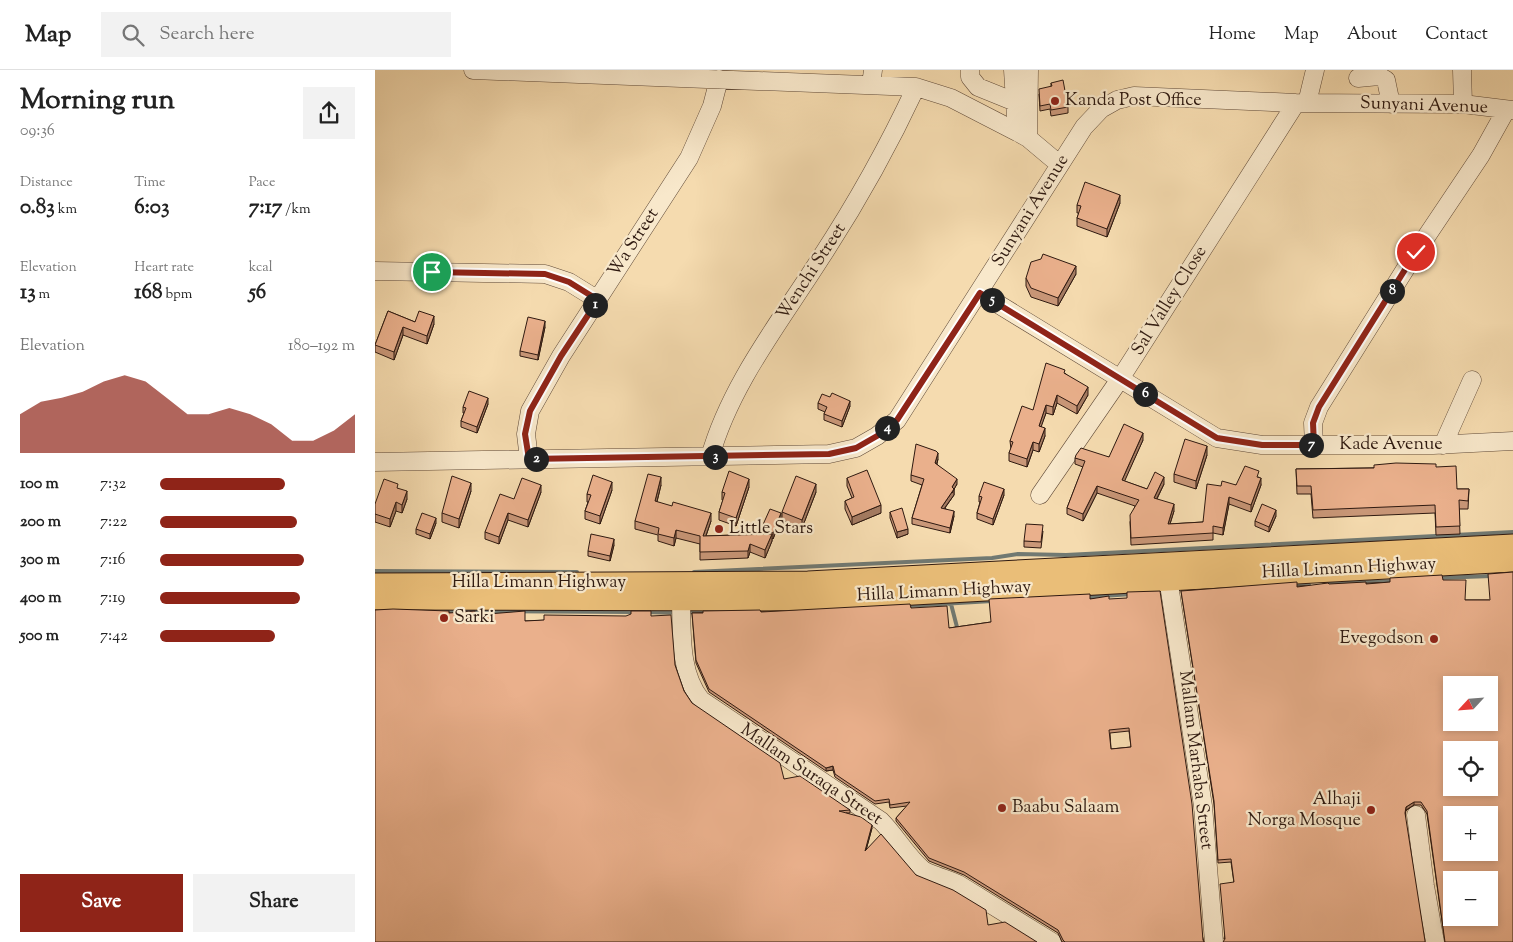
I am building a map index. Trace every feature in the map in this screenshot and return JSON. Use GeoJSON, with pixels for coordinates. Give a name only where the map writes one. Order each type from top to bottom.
{"type":"FeatureCollection","features":[{"type":"Feature","properties":{"kind":"main road","name":"Hilla Limann Highway"},"geometry":{"type":"LineString","coordinates":[[375,584],[807,582],[1513,545]]}},
{"type":"Feature","properties":{"kind":"main road","name":"Hilla Limann Highway"},"geometry":{"type":"LineString","coordinates":[[375,599],[806,600],[1168,578],[1513,561]]}},
{"type":"Feature","properties":{"kind":"street"},"geometry":{"type":"LineString","coordinates":[[473,70],[719,80],[872,78],[916,87],[951,98],[1023,135],[1059,164]]}},
{"type":"Feature","properties":{"kind":"street"},"geometry":{"type":"LineString","coordinates":[[971,70],[970,77],[978,87],[1015,102]]}},
{"type":"Feature","properties":{"kind":"street"},"geometry":{"type":"LineString","coordinates":[[1013,70],[1015,102],[1023,135]]}},
{"type":"Feature","properties":{"kind":"street"},"geometry":{"type":"LineString","coordinates":[[1023,135],[1029,70]]}},
{"type":"Feature","properties":{"kind":"street","name":"Sal Valley Close"},"geometry":{"type":"LineString","coordinates":[[1039,495],[1120,379],[1301,102],[1315,70]]}},
{"type":"Feature","properties":{"kind":"street"},"geometry":{"type":"LineString","coordinates":[[1462,70],[1463,104]]}},
{"type":"Feature","properties":{"kind":"street"},"geometry":{"type":"LineString","coordinates":[[1359,78],[1383,78],[1386,80],[1391,104]]}},
{"type":"Feature","properties":{"kind":"street","name":"Wa Street"},"geometry":{"type":"LineString","coordinates":[[529,459],[525,434],[530,411],[561,356],[689,158],[712,106],[719,80]]}},
{"type":"Feature","properties":{"kind":"street","name":"Wenchi Street"},"geometry":{"type":"LineString","coordinates":[[711,457],[718,431],[727,411],[771,333],[861,195],[897,129],[916,87]]}},
{"type":"Feature","properties":{"kind":"street","name":"Sunyani Avenue"},"geometry":{"type":"LineString","coordinates":[[375,462],[829,454],[856,448],[877,436],[897,420],[980,293],[1059,164],[1084,127],[1101,109],[1125,97],[1463,104],[1510,110]]}},
{"type":"Feature","properties":{"kind":"street"},"geometry":{"type":"LineString","coordinates":[[1314,445],[1313,423],[1319,407],[1416,252],[1510,110]]}},
{"type":"Feature","properties":{"kind":"street"},"geometry":{"type":"LineString","coordinates":[[375,271],[545,274],[569,282],[598,300]]}},
{"type":"Feature","properties":{"kind":"street","name":"Kade Avenue"},"geometry":{"type":"LineString","coordinates":[[980,293],[1217,438],[1262,445],[1443,445],[1513,441]]}},
{"type":"Feature","properties":{"kind":"street"},"geometry":{"type":"LineString","coordinates":[[1443,445],[1472,380]]}},
{"type":"Feature","properties":{"kind":"street","name":"Mallam Marhaba Street"},"geometry":{"type":"LineString","coordinates":[[1168,578],[1203,806],[1214,942]]}},
{"type":"Feature","properties":{"kind":"street","name":"Mallam Suraqa Street"},"geometry":{"type":"LineString","coordinates":[[681,599],[683,649],[689,680],[701,700],[881,821],[923,871],[941,876],[958,884],[1052,942]]}},
{"type":"Feature","properties":{"kind":"street"},"geometry":{"type":"LineString","coordinates":[[1416,815],[1425,886],[1435,942]]}},
{"type":"Feature","properties":{"kind":"building"},"geometry":{"type":"Polygon","coordinates":[[[1063,80],[1068,107],[1051,110],[1050,104],[1040,106],[1039,89],[1052,86],[1051,83],[1063,80]]]}},
{"type":"Feature","properties":{"kind":"building"},"geometry":{"type":"Polygon","coordinates":[[[1085,182],[1120,195],[1107,229],[1077,218],[1081,206],[1077,205],[1085,182]]]}},
{"type":"Feature","properties":{"kind":"building"},"geometry":{"type":"Polygon","coordinates":[[[1043,254],[1076,266],[1058,298],[1031,288],[1026,278],[1031,262],[1041,259],[1043,254]]]}},
{"type":"Feature","properties":{"kind":"building"},"geometry":{"type":"Polygon","coordinates":[[[388,311],[415,322],[419,311],[434,316],[427,336],[403,327],[394,352],[375,345],[388,311]]]}},
{"type":"Feature","properties":{"kind":"building"},"geometry":{"type":"Polygon","coordinates":[[[528,317],[545,321],[538,355],[520,351],[528,317]]]}},
{"type":"Feature","properties":{"kind":"building"},"geometry":{"type":"Polygon","coordinates":[[[1046,363],[1065,370],[1064,373],[1088,387],[1077,406],[1057,395],[1053,407],[1046,405],[1039,426],[1045,428],[1039,444],[1033,442],[1027,459],[1009,453],[1013,442],[1010,441],[1022,406],[1033,410],[1046,363]]]}},
{"type":"Feature","properties":{"kind":"building"},"geometry":{"type":"Polygon","coordinates":[[[469,391],[488,398],[477,427],[461,421],[466,408],[463,407],[469,391]]]}},
{"type":"Feature","properties":{"kind":"building"},"geometry":{"type":"Polygon","coordinates":[[[832,393],[850,401],[842,421],[824,414],[827,407],[818,403],[822,394],[830,397],[832,393]]]}},
{"type":"Feature","properties":{"kind":"building"},"geometry":{"type":"Polygon","coordinates":[[[1124,424],[1143,433],[1122,480],[1147,489],[1155,472],[1164,477],[1154,498],[1174,504],[1168,524],[1203,522],[1207,484],[1221,486],[1222,481],[1236,485],[1245,466],[1259,471],[1257,477],[1261,478],[1251,505],[1229,497],[1223,528],[1213,526],[1213,533],[1131,538],[1130,515],[1139,500],[1097,486],[1083,514],[1067,508],[1085,461],[1075,458],[1076,455],[1081,448],[1109,457],[1124,424]]]}},
{"type":"Feature","properties":{"kind":"building"},"geometry":{"type":"Polygon","coordinates":[[[1185,439],[1207,446],[1196,481],[1174,474],[1185,439]]]}},
{"type":"Feature","properties":{"kind":"building"},"geometry":{"type":"Polygon","coordinates":[[[916,444],[936,451],[938,453],[935,463],[957,479],[952,487],[954,489],[941,508],[954,511],[950,528],[912,518],[924,479],[911,475],[916,444]]]}},
{"type":"Feature","properties":{"kind":"building"},"geometry":{"type":"Polygon","coordinates":[[[1396,463],[1436,464],[1436,467],[1456,466],[1457,489],[1469,489],[1468,501],[1459,500],[1460,526],[1436,527],[1435,505],[1313,510],[1311,486],[1297,486],[1296,469],[1374,468],[1374,465],[1396,463]]]}},
{"type":"Feature","properties":{"kind":"building"},"geometry":{"type":"Polygon","coordinates":[[[867,470],[881,505],[852,517],[845,501],[854,497],[847,478],[867,470]]]}},
{"type":"Feature","properties":{"kind":"building"},"geometry":{"type":"Polygon","coordinates":[[[729,471],[749,479],[736,518],[719,512],[725,493],[722,492],[729,471]]]}},
{"type":"Feature","properties":{"kind":"building"},"geometry":{"type":"Polygon","coordinates":[[[648,474],[661,477],[655,501],[672,506],[673,502],[711,513],[703,536],[772,534],[765,550],[750,544],[748,551],[700,552],[700,536],[676,530],[674,538],[658,534],[659,528],[635,521],[648,474]]]}},
{"type":"Feature","properties":{"kind":"building"},"geometry":{"type":"Polygon","coordinates":[[[593,475],[612,482],[600,516],[585,511],[591,495],[587,494],[593,475]]]}},
{"type":"Feature","properties":{"kind":"building"},"geometry":{"type":"Polygon","coordinates":[[[452,476],[471,483],[459,519],[442,513],[452,476]]]}},
{"type":"Feature","properties":{"kind":"building"},"geometry":{"type":"Polygon","coordinates":[[[796,476],[816,484],[802,520],[782,512],[796,476]]]}},
{"type":"Feature","properties":{"kind":"building"},"geometry":{"type":"Polygon","coordinates":[[[522,478],[541,485],[528,520],[508,513],[499,537],[485,532],[500,494],[514,499],[522,478]]]}},
{"type":"Feature","properties":{"kind":"building"},"geometry":{"type":"Polygon","coordinates":[[[384,479],[398,484],[397,488],[407,491],[402,505],[396,502],[390,519],[375,514],[375,504],[384,479]]]}},
{"type":"Feature","properties":{"kind":"building"},"geometry":{"type":"Polygon","coordinates":[[[984,482],[1004,489],[993,519],[977,513],[982,497],[979,496],[984,482]]]}},
{"type":"Feature","properties":{"kind":"building"},"geometry":{"type":"Polygon","coordinates":[[[1262,504],[1276,510],[1269,527],[1255,521],[1262,504]]]}},
{"type":"Feature","properties":{"kind":"building"},"geometry":{"type":"Polygon","coordinates":[[[902,508],[908,529],[897,532],[890,512],[902,508]]]}},
{"type":"Feature","properties":{"kind":"building"},"geometry":{"type":"Polygon","coordinates":[[[770,509],[781,513],[773,533],[761,529],[770,509]]]}},
{"type":"Feature","properties":{"kind":"building"},"geometry":{"type":"Polygon","coordinates":[[[422,513],[436,518],[430,534],[416,529],[422,513]]]}},
{"type":"Feature","properties":{"kind":"building"},"geometry":{"type":"Polygon","coordinates":[[[1026,524],[1043,525],[1041,542],[1024,541],[1026,524]]]}},
{"type":"Feature","properties":{"kind":"building"},"geometry":{"type":"Polygon","coordinates":[[[591,534],[614,539],[610,556],[588,551],[591,534]]]}},
{"type":"Feature","properties":{"kind":"building"},"geometry":{"type":"Polygon","coordinates":[[[1513,572],[1513,942],[1445,942],[1427,811],[1421,802],[1414,802],[1406,807],[1405,813],[1425,942],[1223,942],[1225,939],[1220,884],[1234,882],[1231,859],[1218,860],[1214,801],[1181,591],[1297,582],[1297,587],[1328,583],[1366,582],[1366,584],[1390,582],[1390,578],[1442,575],[1443,580],[1466,580],[1465,600],[1490,600],[1488,574],[1513,572]]]}},
{"type":"Feature","properties":{"kind":"building"},"geometry":{"type":"Polygon","coordinates":[[[1160,591],[1192,804],[1204,942],[1065,942],[1058,930],[964,872],[929,858],[896,818],[910,802],[890,805],[889,799],[875,801],[835,774],[833,766],[826,768],[709,689],[696,660],[692,613],[703,613],[703,611],[760,610],[761,612],[910,604],[911,608],[947,606],[949,628],[991,622],[989,599],[1090,594],[1090,599],[1109,596],[1109,599],[1127,598],[1127,592],[1160,591]],[[1129,728],[1109,730],[1111,749],[1131,747],[1129,728]]]}},
{"type":"Feature","properties":{"kind":"building"},"geometry":{"type":"Polygon","coordinates":[[[375,610],[449,611],[449,613],[475,611],[476,615],[525,611],[525,621],[544,620],[544,615],[626,616],[631,614],[631,611],[651,611],[651,616],[671,615],[675,665],[684,691],[692,703],[780,763],[784,779],[800,776],[850,810],[839,811],[861,817],[872,825],[865,851],[881,834],[916,875],[953,890],[986,910],[988,925],[1005,922],[1037,942],[375,942],[375,610]]]}},
{"type":"Feature","properties":{"kind":"waterway"},"geometry":{"type":"LineString","coordinates":[[694,572],[992,558],[1018,554],[1066,555],[1513,532]]}},
{"type":"Feature","properties":{"kind":"waterway"},"geometry":{"type":"LineString","coordinates":[[375,571],[577,572]]}},
{"type":"Feature","properties":{"kind":"waterway"},"geometry":{"type":"LineString","coordinates":[[1438,578],[1491,576]]}},
{"type":"Feature","properties":{"kind":"waterway"},"geometry":{"type":"LineString","coordinates":[[1324,584],[1394,581]]}},
{"type":"Feature","properties":{"kind":"waterway"},"geometry":{"type":"LineString","coordinates":[[1294,586],[1309,585]]}},
{"type":"Feature","properties":{"kind":"waterway"},"geometry":{"type":"LineString","coordinates":[[1087,597],[1132,594]]}},
{"type":"Feature","properties":{"kind":"waterway"},"geometry":{"type":"LineString","coordinates":[[907,606],[992,601]]}},
{"type":"Feature","properties":{"kind":"waterway"},"geometry":{"type":"LineString","coordinates":[[951,604],[958,631]]}},
{"type":"Feature","properties":{"kind":"waterway"},"geometry":{"type":"LineString","coordinates":[[442,611],[635,612]]}},
{"type":"Feature","properties":{"kind":"waterway"},"geometry":{"type":"LineString","coordinates":[[647,612],[678,613]]}},
{"type":"Feature","properties":{"kind":"waterway"},"geometry":{"type":"LineString","coordinates":[[687,612],[708,613]]}},
{"type":"Feature","properties":{"kind":"place","name":"Kanda Post Office"},"geometry":{"type":"Point","coordinates":[1055,101]}},
{"type":"Feature","properties":{"kind":"place","name":"Little Stars"},"geometry":{"type":"Point","coordinates":[719,529]}},
{"type":"Feature","properties":{"kind":"place","name":"Sarki"},"geometry":{"type":"Point","coordinates":[444,618]}},
{"type":"Feature","properties":{"kind":"place","name":"Evegodson"},"geometry":{"type":"Point","coordinates":[1434,639]}},
{"type":"Feature","properties":{"kind":"place","name":"Baabu Salaam"},"geometry":{"type":"Point","coordinates":[1002,808]}},
{"type":"Feature","properties":{"kind":"place","name":"Alhaji Norga Mosque"},"geometry":{"type":"Point","coordinates":[1371,810]}},
{"type":"Feature","properties":{"kind":"route"},"geometry":{"type":"LineString","coordinates":[[432,272],[545,274],[569,282],[598,300],[561,356],[530,411],[525,434],[529,459],[829,454],[856,448],[877,436],[897,420],[980,293],[1217,438],[1239,443],[1262,445],[1314,445],[1313,423],[1319,407],[1416,252]]}}]}
